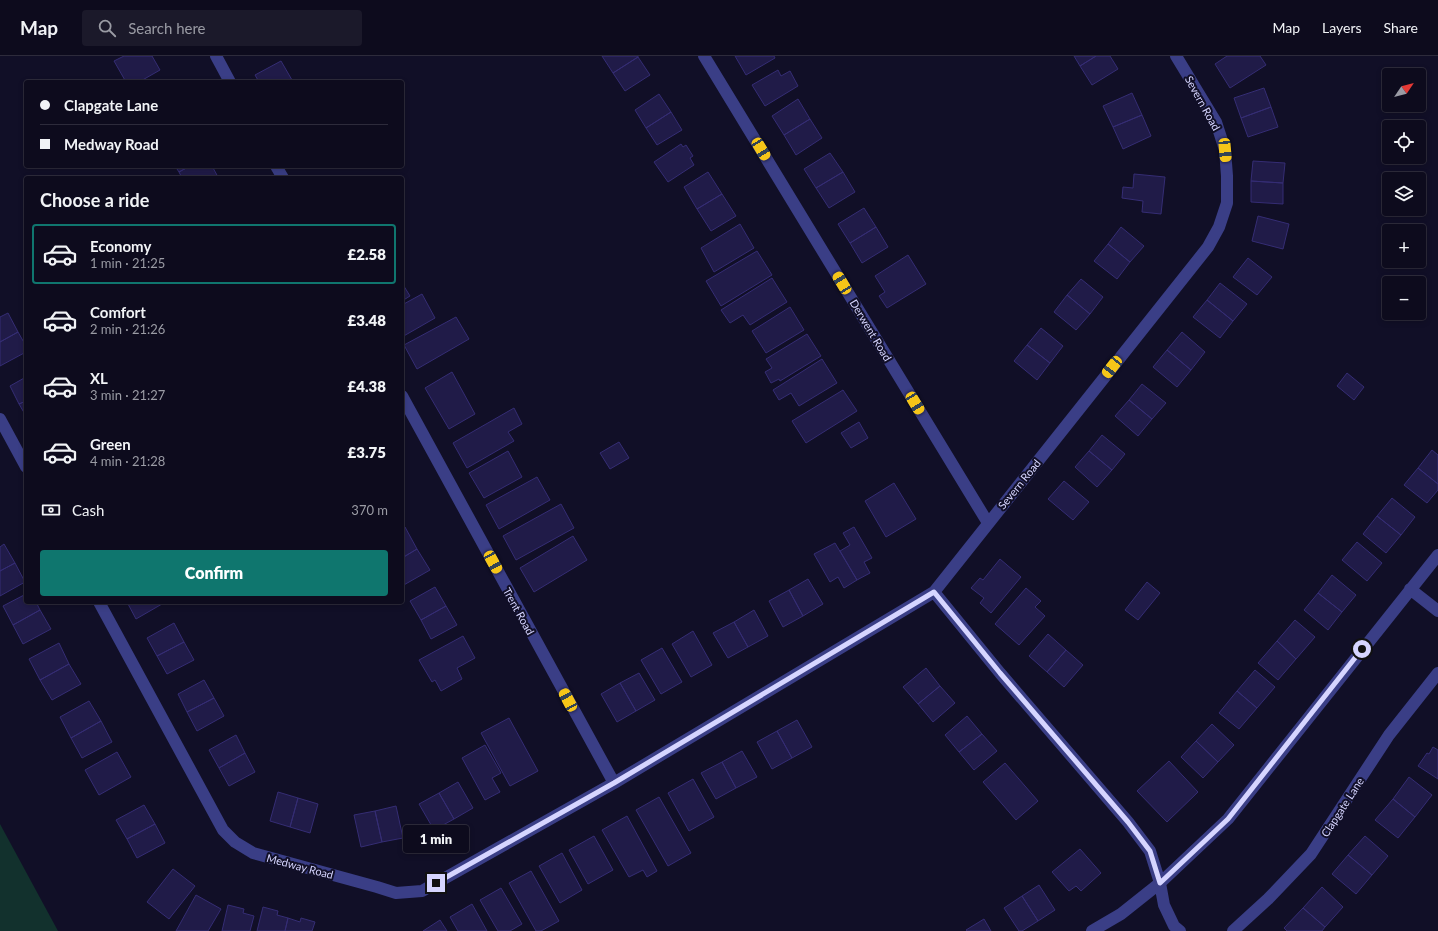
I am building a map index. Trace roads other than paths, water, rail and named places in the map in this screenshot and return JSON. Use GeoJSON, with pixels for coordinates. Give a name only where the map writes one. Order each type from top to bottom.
{"type":"FeatureCollection","features":[{"type":"Feature","properties":{"kind":"street"},"geometry":{"type":"LineString","coordinates":[[216,56],[229,80]]}},
{"type":"Feature","properties":{"kind":"street","name":"Derwent Road"},"geometry":{"type":"LineString","coordinates":[[704,56],[988,523]]}},
{"type":"Feature","properties":{"kind":"street","name":"Severn Road"},"geometry":{"type":"LineString","coordinates":[[614,783],[934,592],[1203,253],[1219,227],[1227,203],[1225,150],[1216,122],[1176,56]]}},
{"type":"Feature","properties":{"kind":"street","name":"Trent Road"},"geometry":{"type":"LineString","coordinates":[[404,400],[614,783]]}},
{"type":"Feature","properties":{"kind":"street"},"geometry":{"type":"LineString","coordinates":[[0,419],[24,463]]}},
{"type":"Feature","properties":{"kind":"street"},"geometry":{"type":"LineString","coordinates":[[1092,931],[1121,914],[1160,883],[1228,819],[1438,554]]}},
{"type":"Feature","properties":{"kind":"street"},"geometry":{"type":"LineString","coordinates":[[1410,589],[1438,610]]}},
{"type":"Feature","properties":{"kind":"street"},"geometry":{"type":"LineString","coordinates":[[934,592],[1000,673],[1128,822],[1150,851],[1160,883],[1164,905],[1174,926],[1180,931]]}},
{"type":"Feature","properties":{"kind":"street","name":"Medway Road"},"geometry":{"type":"LineString","coordinates":[[100,604],[223,830],[235,842],[254,853],[396,893],[422,890],[614,783]]}},
{"type":"Feature","properties":{"kind":"street","name":"Clapgate Lane"},"geometry":{"type":"LineString","coordinates":[[1234,931],[1268,899],[1311,854],[1389,735],[1438,673]]}}]}
